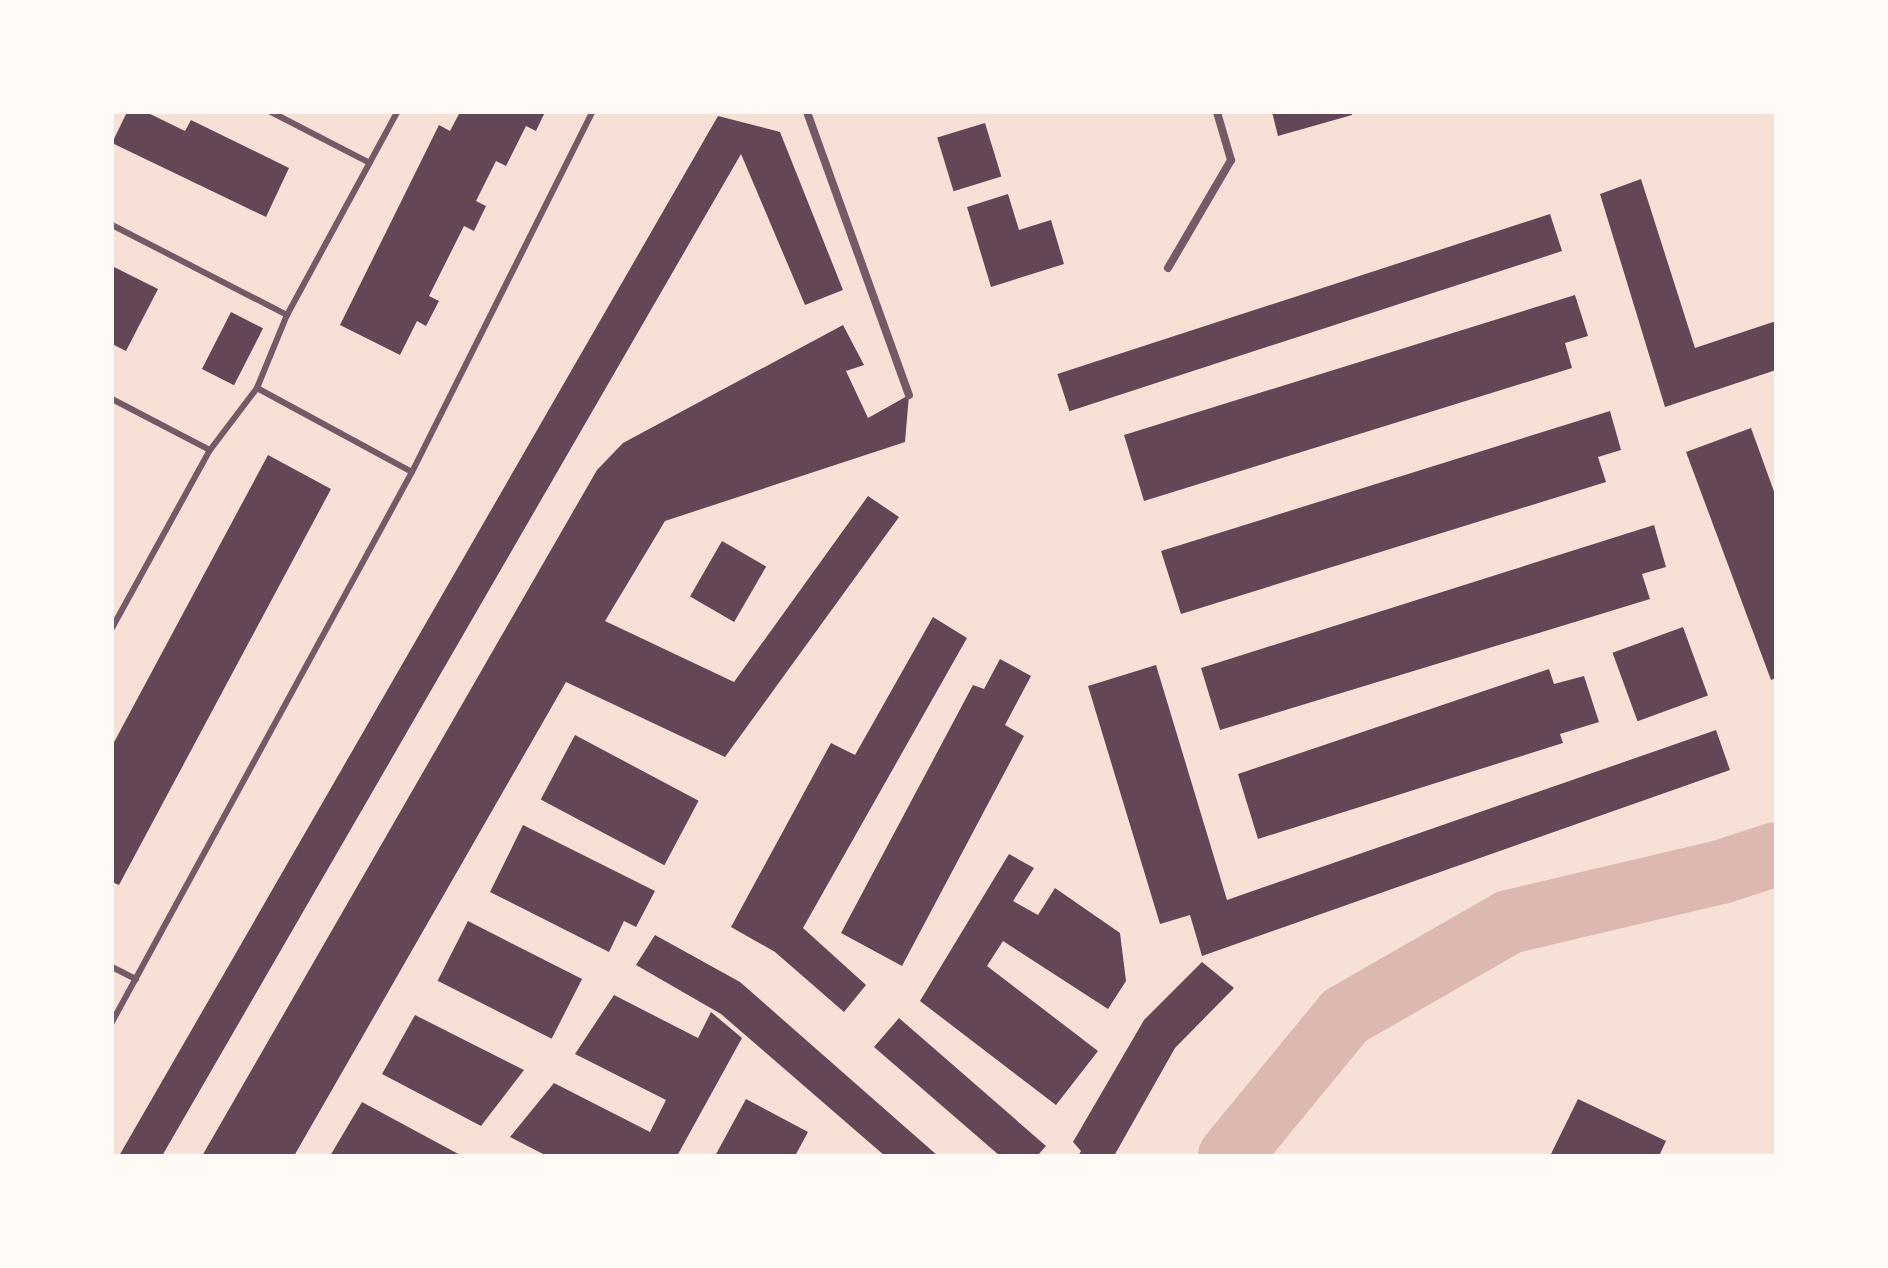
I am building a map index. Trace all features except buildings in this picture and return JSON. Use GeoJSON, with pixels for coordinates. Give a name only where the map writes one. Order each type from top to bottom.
{"type":"FeatureCollection","features":[{"type":"Feature","properties":{"kind":"street"},"geometry":{"type":"LineString","coordinates":[[807,112],[909,395]]}},
{"type":"Feature","properties":{"kind":"street"},"geometry":{"type":"LineString","coordinates":[[1168,268],[1231,160],[1217,112]]}},
{"type":"Feature","properties":{"kind":"lane"},"geometry":{"type":"LineString","coordinates":[[271,112],[370,163]]}},
{"type":"Feature","properties":{"kind":"lane"},"geometry":{"type":"LineString","coordinates":[[112,628],[210,450],[257,388],[287,315],[397,112]]}},
{"type":"Feature","properties":{"kind":"lane"},"geometry":{"type":"LineString","coordinates":[[112,1022],[412,472],[592,112]]}},
{"type":"Feature","properties":{"kind":"lane"},"geometry":{"type":"LineString","coordinates":[[112,225],[287,315]]}},
{"type":"Feature","properties":{"kind":"lane"},"geometry":{"type":"LineString","coordinates":[[257,388],[412,472]]}},
{"type":"Feature","properties":{"kind":"lane"},"geometry":{"type":"LineString","coordinates":[[112,399],[210,450]]}},
{"type":"Feature","properties":{"kind":"lane"},"geometry":{"type":"LineString","coordinates":[[112,967],[136,979]]}},
{"type":"Feature","properties":{"kind":"waterway"},"geometry":{"type":"LineString","coordinates":[[1230,1156],[1345,1016],[1509,922],[1721,872],[1776,854]]}}]}
